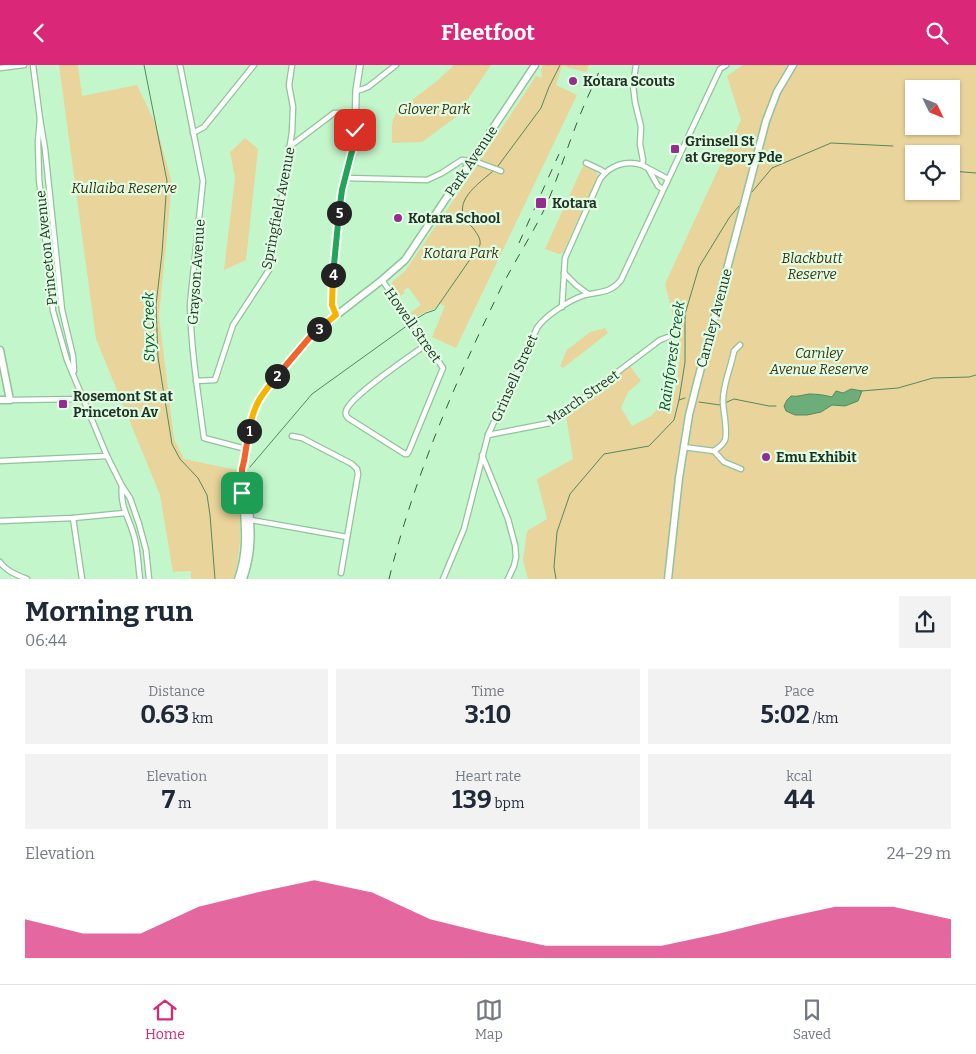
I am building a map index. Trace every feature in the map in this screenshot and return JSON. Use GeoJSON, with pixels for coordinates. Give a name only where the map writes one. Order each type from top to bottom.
{"type":"FeatureCollection","features":[{"type":"Feature","properties":{"kind":"main road","name":"Park Avenue"},"geometry":{"type":"LineString","coordinates":[[238,579],[246,548],[242,469],[252,417],[259,399],[310,337],[382,280],[408,256],[535,65]]}},
{"type":"Feature","properties":{"kind":"main road","name":"Carnley Avenue"},"geometry":{"type":"LineString","coordinates":[[668,579],[683,447],[697,383],[766,121],[777,92],[792,65]]}},
{"type":"Feature","properties":{"kind":"main road"},"geometry":{"type":"LineString","coordinates":[[0,350],[10,400],[0,401]]}},
{"type":"Feature","properties":{"kind":"main road","name":"Park Avenue"},"geometry":{"type":"LineString","coordinates":[[243,579],[250,550],[251,521],[244,461]]}},
{"type":"Feature","properties":{"kind":"main road"},"geometry":{"type":"LineString","coordinates":[[242,493],[248,517],[251,521],[248,525],[246,548]]}},
{"type":"Feature","properties":{"kind":"street"},"geometry":{"type":"LineString","coordinates":[[0,68],[24,65]]}},
{"type":"Feature","properties":{"kind":"street","name":"Princeton Avenue"},"geometry":{"type":"LineString","coordinates":[[33,65],[45,149],[62,310],[73,356],[74,375]]}},
{"type":"Feature","properties":{"kind":"street","name":"Grayson Avenue"},"geometry":{"type":"LineString","coordinates":[[180,65],[203,181],[190,304],[196,381],[204,438],[246,449]]}},
{"type":"Feature","properties":{"kind":"street"},"geometry":{"type":"LineString","coordinates":[[193,133],[204,127],[254,65]]}},
{"type":"Feature","properties":{"kind":"street","name":"Springfield Avenue"},"geometry":{"type":"LineString","coordinates":[[196,381],[215,380],[233,325],[268,270],[278,221],[293,119],[289,85],[292,65]]}},
{"type":"Feature","properties":{"kind":"street"},"geometry":{"type":"LineString","coordinates":[[336,315],[332,308],[332,293],[342,190],[354,147],[356,91],[360,65]]}},
{"type":"Feature","properties":{"kind":"street"},"geometry":{"type":"LineString","coordinates":[[356,91],[368,87],[396,65]]}},
{"type":"Feature","properties":{"kind":"street"},"geometry":{"type":"LineString","coordinates":[[636,65],[633,85],[641,127],[642,165]]}},
{"type":"Feature","properties":{"kind":"street","name":"Grinsell Street"},"geometry":{"type":"LineString","coordinates":[[443,579],[464,529],[488,435],[538,326],[562,307],[576,299],[588,294],[608,291],[621,280],[720,69],[726,65]]}},
{"type":"Feature","properties":{"kind":"street"},"geometry":{"type":"LineString","coordinates":[[289,147],[334,113],[355,113]]}},
{"type":"Feature","properties":{"kind":"street","name":"Princeton Avenue"},"geometry":{"type":"LineString","coordinates":[[40,119],[38,141],[39,179],[53,311],[67,360],[83,399],[107,456],[122,486],[130,497],[146,550],[149,579]]}},
{"type":"Feature","properties":{"kind":"street"},"geometry":{"type":"LineString","coordinates":[[345,178],[427,180],[462,160],[501,171]]}},
{"type":"Feature","properties":{"kind":"street"},"geometry":{"type":"LineString","coordinates":[[586,163],[605,173]]}},
{"type":"Feature","properties":{"kind":"street"},"geometry":{"type":"LineString","coordinates":[[562,307],[564,261],[600,179],[612,167],[624,163],[637,163],[668,179]]}},
{"type":"Feature","properties":{"kind":"street"},"geometry":{"type":"LineString","coordinates":[[648,169],[658,186],[663,189]]}},
{"type":"Feature","properties":{"kind":"street"},"geometry":{"type":"LineString","coordinates":[[564,273],[588,294]]}},
{"type":"Feature","properties":{"kind":"street","name":"Howell Street"},"geometry":{"type":"LineString","coordinates":[[382,280],[427,344],[443,368],[409,451],[407,454],[403,454],[343,413],[360,393],[427,344]]}},
{"type":"Feature","properties":{"kind":"street","name":"March Street"},"geometry":{"type":"LineString","coordinates":[[488,435],[550,423],[660,340],[668,337]]}},
{"type":"Feature","properties":{"kind":"street"},"geometry":{"type":"LineString","coordinates":[[714,451],[726,438],[723,401],[724,386],[734,351],[740,345]]}},
{"type":"Feature","properties":{"kind":"street"},"geometry":{"type":"LineString","coordinates":[[10,400],[83,399]]}},
{"type":"Feature","properties":{"kind":"street"},"geometry":{"type":"LineString","coordinates":[[292,436],[302,438],[352,464],[357,469],[358,474],[341,573]]}},
{"type":"Feature","properties":{"kind":"street"},"geometry":{"type":"LineString","coordinates":[[683,447],[714,451],[724,462],[740,469]]}},
{"type":"Feature","properties":{"kind":"street"},"geometry":{"type":"LineString","coordinates":[[482,455],[508,519],[515,545],[516,557],[508,579]]}},
{"type":"Feature","properties":{"kind":"street"},"geometry":{"type":"LineString","coordinates":[[0,461],[107,456]]}},
{"type":"Feature","properties":{"kind":"street","name":"Princeton Avenue"},"geometry":{"type":"LineString","coordinates":[[122,486],[121,495],[125,513],[134,535],[140,579]]}},
{"type":"Feature","properties":{"kind":"street"},"geometry":{"type":"LineString","coordinates":[[0,521],[73,518],[125,513]]}},
{"type":"Feature","properties":{"kind":"street"},"geometry":{"type":"LineString","coordinates":[[73,518],[82,579]]}},
{"type":"Feature","properties":{"kind":"street"},"geometry":{"type":"LineString","coordinates":[[251,521],[347,537]]}},
{"type":"Feature","properties":{"kind":"street"},"geometry":{"type":"LineString","coordinates":[[0,562],[9,571],[27,579]]}},
{"type":"Feature","properties":{"kind":"green space","name":"Kullaiba Reserve"},"geometry":{"type":"Polygon","coordinates":[[[59,65],[78,65],[82,96],[137,85],[156,125],[172,183],[159,316],[174,439],[184,459],[236,470],[240,511],[240,538],[237,565],[233,579],[191,579],[191,571],[173,572],[160,495],[96,339],[59,65]]]}},
{"type":"Feature","properties":{"kind":"green space","name":"Glover Park"},"geometry":{"type":"Polygon","coordinates":[[[454,65],[491,65],[456,117],[422,142],[392,143],[395,114],[454,65]]]}},
{"type":"Feature","properties":{"kind":"green space","name":"Kotara Park"},"geometry":{"type":"Polygon","coordinates":[[[543,65],[589,65],[586,72],[562,66],[556,85],[577,95],[456,348],[432,337],[445,306],[440,304],[414,319],[410,313],[421,305],[408,287],[403,291],[405,293],[400,296],[392,282],[405,271],[536,76],[542,78],[541,70],[543,65]]]}},
{"type":"Feature","properties":{"kind":"green space","name":"Blackbutt Reserve"},"geometry":{"type":"Polygon","coordinates":[[[743,65],[976,65],[976,579],[528,579],[523,560],[527,531],[547,519],[537,479],[573,459],[566,416],[630,366],[641,381],[628,392],[621,408],[632,426],[651,416],[676,389],[681,348],[665,284],[741,120],[727,76],[743,65]],[[851,389],[832,397],[826,395],[791,396],[821,412],[832,405],[845,406],[851,389]]]}},
{"type":"Feature","properties":{"kind":"green space"},"geometry":{"type":"Polygon","coordinates":[[[245,138],[258,149],[246,260],[224,270],[235,178],[230,152],[245,138]]]}},
{"type":"Feature","properties":{"kind":"green space"},"geometry":{"type":"Polygon","coordinates":[[[583,166],[596,171],[598,176],[563,253],[559,254],[545,249],[583,166]]]}},
{"type":"Feature","properties":{"kind":"green space"},"geometry":{"type":"Polygon","coordinates":[[[605,328],[608,333],[563,368],[560,366],[567,350],[590,332],[605,328]]]}},
{"type":"Feature","properties":{"kind":"shaded area"},"geometry":{"type":"Polygon","coordinates":[[[851,389],[862,391],[858,401],[845,406],[832,405],[821,412],[795,415],[786,411],[784,406],[791,396],[812,394],[832,397],[836,391],[843,393],[851,389]]]}},
{"type":"Feature","properties":{"kind":"waterway","name":"Styx Creek"},"geometry":{"type":"LineString","coordinates":[[144,65],[167,181],[156,305],[158,357],[172,444],[180,459],[198,478],[207,495],[215,579]]}},
{"type":"Feature","properties":{"kind":"waterway"},"geometry":{"type":"LineString","coordinates":[[498,166],[541,108],[560,65]]}},
{"type":"Feature","properties":{"kind":"waterway","name":"Rainforest Creek"},"geometry":{"type":"LineString","coordinates":[[752,192],[772,168],[831,143],[893,146]]}},
{"type":"Feature","properties":{"kind":"waterway"},"geometry":{"type":"LineString","coordinates":[[416,319],[435,310],[480,245],[478,236],[465,219],[463,205],[470,192],[493,171]]}},
{"type":"Feature","properties":{"kind":"waterway","name":"Rainforest Creek"},"geometry":{"type":"LineString","coordinates":[[960,172],[976,173]]}},
{"type":"Feature","properties":{"kind":"waterway","name":"Rainforest Creek"},"geometry":{"type":"LineString","coordinates":[[556,579],[554,567],[557,532],[570,494],[604,454],[649,446],[674,420],[685,362],[685,314],[699,267],[729,218],[739,206]]}},
{"type":"Feature","properties":{"kind":"waterway"},"geometry":{"type":"LineString","coordinates":[[250,467],[312,394],[408,325]]}},
{"type":"Feature","properties":{"kind":"waterway"},"geometry":{"type":"LineString","coordinates":[[861,391],[898,388],[933,378],[969,377],[976,375]]}},
{"type":"Feature","properties":{"kind":"waterway","name":"Rainforest Creek"},"geometry":{"type":"LineString","coordinates":[[679,400],[685,398]]}},
{"type":"Feature","properties":{"kind":"waterway"},"geometry":{"type":"LineString","coordinates":[[699,402],[720,405],[734,399],[776,406]]}},
{"type":"Feature","properties":{"kind":"railway"},"geometry":{"type":"LineString","coordinates":[[389,579],[411,503],[438,429],[468,357],[502,286],[546,206],[578,120],[602,65]]}},
{"type":"Feature","properties":{"kind":"railway"},"geometry":{"type":"LineString","coordinates":[[519,243],[559,154]]}},
{"type":"Feature","properties":{"kind":"place","name":"Kotara Scouts"},"geometry":{"type":"Point","coordinates":[573,81]}},
{"type":"Feature","properties":{"kind":"place","name":"Grinsell St at Gregory Pde"},"geometry":{"type":"Point","coordinates":[675,149]}},
{"type":"Feature","properties":{"kind":"place","name":"Kotara"},"geometry":{"type":"Point","coordinates":[541,203]}},
{"type":"Feature","properties":{"kind":"place","name":"Kotara School"},"geometry":{"type":"Point","coordinates":[398,218]}},
{"type":"Feature","properties":{"kind":"place","name":"Rosemont St at Princeton Av"},"geometry":{"type":"Point","coordinates":[63,404]}},
{"type":"Feature","properties":{"kind":"place","name":"Emu Exhibit"},"geometry":{"type":"Point","coordinates":[766,457]}},
{"type":"Feature","properties":{"kind":"route"},"geometry":{"type":"LineString","coordinates":[[242,493],[242,469],[252,417],[259,399],[310,337],[336,315],[332,308],[332,293],[342,190],[354,147],[355,130]]}},
{"type":"Feature","properties":{"kind":"park label","name":"Carnley Avenue Reserve"},"geometry":{"type":"Point","coordinates":[819,361]}}]}
